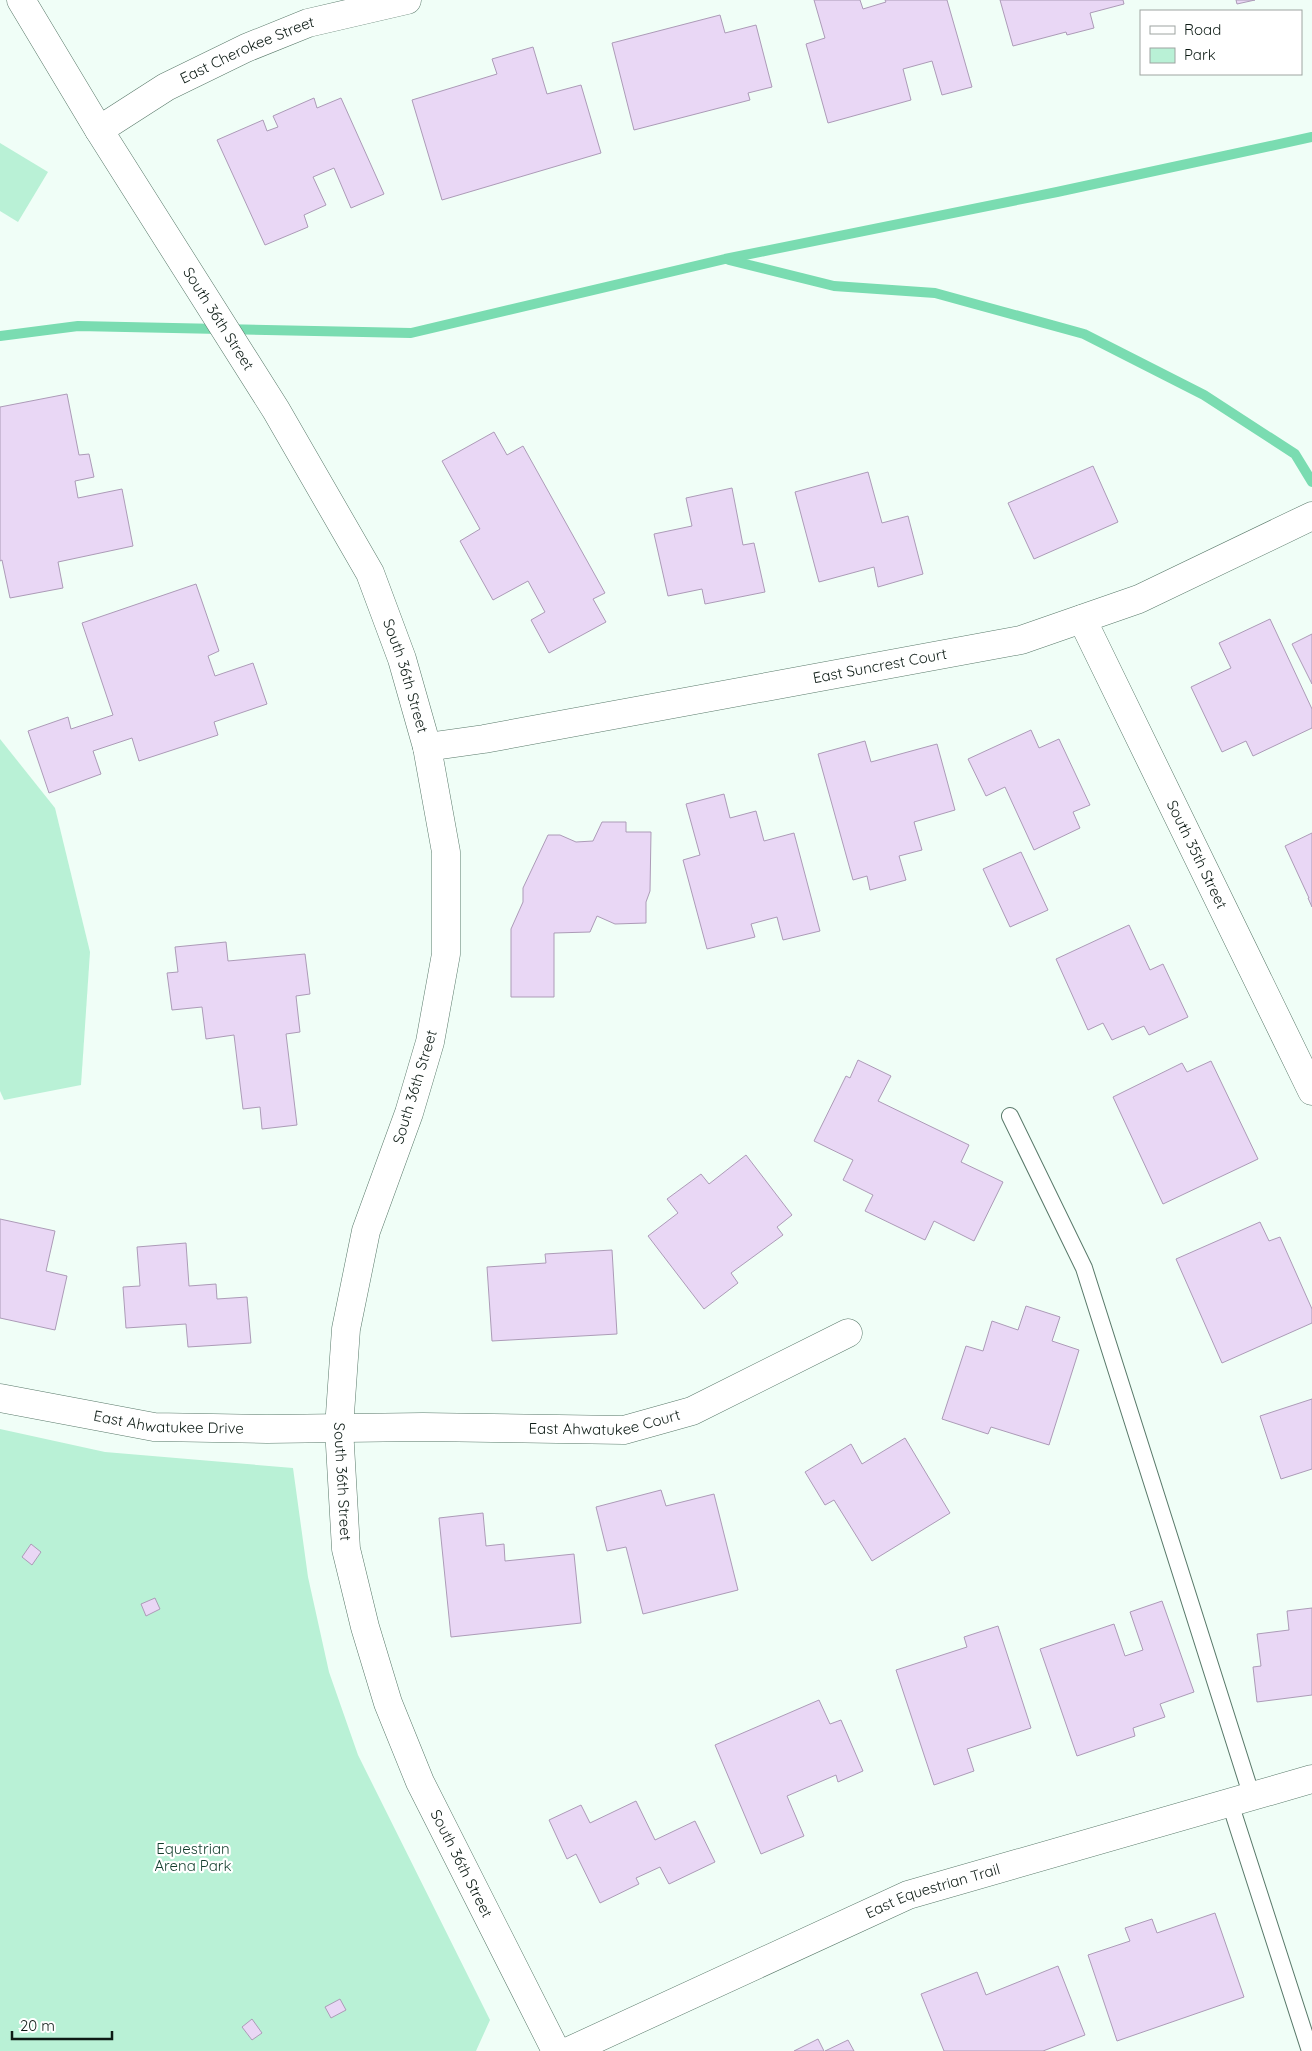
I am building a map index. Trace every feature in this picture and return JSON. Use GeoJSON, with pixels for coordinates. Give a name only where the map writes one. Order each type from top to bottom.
{"type":"FeatureCollection","features":[{"type":"Feature","properties":{"kind":"street","name":"South 36th Street"},"geometry":{"type":"LineString","coordinates":[[21,0],[99,130],[276,410],[370,573],[402,659],[428,747],[446,852],[446,954],[430,1042],[409,1113],[366,1232],[346,1329],[339,1428],[346,1549],[365,1627],[388,1703],[420,1782],[435,1815],[556,2051]]}},
{"type":"Feature","properties":{"kind":"street","name":"East Cherokee Street"},"geometry":{"type":"LineString","coordinates":[[99,130],[166,87],[246,48],[308,23],[406,0]]}},
{"type":"Feature","properties":{"kind":"street","name":"East Suncrest Court"},"geometry":{"type":"LineString","coordinates":[[428,747],[484,739],[1021,640],[1139,599],[1306,519]]}},
{"type":"Feature","properties":{"kind":"street","name":"South 35th Street"},"geometry":{"type":"LineString","coordinates":[[1082,619],[1312,1091]]}},
{"type":"Feature","properties":{"kind":"street","name":"East Ahwatukee Court"},"geometry":{"type":"LineString","coordinates":[[339,1428],[423,1427],[624,1430],[692,1411],[848,1333]]}},
{"type":"Feature","properties":{"kind":"street","name":"East Ahwatukee Drive"},"geometry":{"type":"LineString","coordinates":[[0,1398],[154,1427],[339,1428]]}},
{"type":"Feature","properties":{"kind":"street","name":"East Equestrian Trail"},"geometry":{"type":"LineString","coordinates":[[569,2051],[908,1895],[1312,1779]]}},
{"type":"Feature","properties":{"kind":"lane"},"geometry":{"type":"LineString","coordinates":[[1010,1116],[1084,1268],[1241,1800],[1310,2051]]}},
{"type":"Feature","properties":{"kind":"green space"},"geometry":{"type":"Polygon","coordinates":[[[0,143],[48,172],[18,222],[0,211],[0,143]]]}},
{"type":"Feature","properties":{"kind":"green space"},"geometry":{"type":"Polygon","coordinates":[[[0,739],[55,808],[90,952],[81,1085],[4,1100],[0,1091],[0,739]]]}},
{"type":"Feature","properties":{"kind":"green space","name":"Equestrian Arena Park"},"geometry":{"type":"Polygon","coordinates":[[[0,1429],[105,1452],[293,1468],[308,1577],[329,1672],[358,1755],[490,2020],[476,2051],[0,2051],[0,1429]]]}},
{"type":"Feature","properties":{"kind":"building"},"geometry":{"type":"Polygon","coordinates":[[[814,0],[860,0],[863,9],[886,2],[885,0],[947,0],[972,87],[942,95],[932,61],[903,69],[911,100],[828,123],[806,44],[825,38],[814,0]]]}},
{"type":"Feature","properties":{"kind":"building"},"geometry":{"type":"Polygon","coordinates":[[[1000,0],[1123,0],[1124,4],[1090,13],[1094,28],[1067,35],[1066,32],[1013,46],[1000,0]]]}},
{"type":"Feature","properties":{"kind":"building"},"geometry":{"type":"Polygon","coordinates":[[[1236,0],[1255,0],[1237,4],[1236,0]]]}},
{"type":"Feature","properties":{"kind":"building"},"geometry":{"type":"Polygon","coordinates":[[[720,15],[725,33],[756,25],[772,87],[748,93],[750,100],[634,130],[612,43],[720,15]]]}},
{"type":"Feature","properties":{"kind":"building"},"geometry":{"type":"Polygon","coordinates":[[[533,47],[547,94],[581,85],[601,153],[442,200],[412,100],[497,74],[492,59],[533,47]]]}},
{"type":"Feature","properties":{"kind":"building"},"geometry":{"type":"Polygon","coordinates":[[[314,98],[317,108],[341,98],[384,194],[351,208],[334,168],[313,177],[326,205],[304,215],[308,227],[265,245],[217,140],[263,120],[267,131],[278,127],[273,116],[314,98]]]}},
{"type":"Feature","properties":{"kind":"building"},"geometry":{"type":"Polygon","coordinates":[[[67,394],[79,455],[89,454],[94,477],[75,481],[78,498],[122,489],[133,546],[58,562],[63,588],[10,598],[2,560],[0,561],[0,407],[67,394]]]}},
{"type":"Feature","properties":{"kind":"building"},"geometry":{"type":"Polygon","coordinates":[[[494,432],[507,455],[523,446],[605,593],[593,599],[606,622],[549,653],[531,620],[545,612],[528,581],[493,600],[460,541],[480,529],[442,461],[494,432]]]}},
{"type":"Feature","properties":{"kind":"building"},"geometry":{"type":"Polygon","coordinates":[[[1093,466],[1118,522],[1034,559],[1008,503],[1093,466]]]}},
{"type":"Feature","properties":{"kind":"building"},"geometry":{"type":"Polygon","coordinates":[[[868,472],[882,523],[908,516],[923,574],[878,587],[874,567],[819,582],[795,492],[868,472]]]}},
{"type":"Feature","properties":{"kind":"building"},"geometry":{"type":"Polygon","coordinates":[[[732,488],[743,545],[754,543],[765,592],[705,604],[702,589],[668,596],[654,534],[692,526],[686,498],[732,488]]]}},
{"type":"Feature","properties":{"kind":"building"},"geometry":{"type":"Polygon","coordinates":[[[196,584],[219,651],[208,656],[215,676],[253,663],[267,704],[214,722],[218,735],[139,761],[132,738],[93,751],[101,774],[49,793],[28,731],[68,717],[71,729],[113,715],[82,623],[196,584]]]}},
{"type":"Feature","properties":{"kind":"building"},"geometry":{"type":"Polygon","coordinates":[[[1270,619],[1312,709],[1312,728],[1253,756],[1246,741],[1222,752],[1191,687],[1231,668],[1219,643],[1270,619]]]}},
{"type":"Feature","properties":{"kind":"building"},"geometry":{"type":"Polygon","coordinates":[[[1312,634],[1312,684],[1292,644],[1312,634]]]}},
{"type":"Feature","properties":{"kind":"building"},"geometry":{"type":"Polygon","coordinates":[[[1031,730],[1039,748],[1059,739],[1090,805],[1073,812],[1080,828],[1034,850],[1005,787],[986,796],[968,759],[1031,730]]]}},
{"type":"Feature","properties":{"kind":"building"},"geometry":{"type":"Polygon","coordinates":[[[865,741],[871,762],[937,744],[955,810],[914,822],[922,850],[899,856],[906,880],[870,890],[867,876],[853,880],[818,754],[865,741]]]}},
{"type":"Feature","properties":{"kind":"building"},"geometry":{"type":"Polygon","coordinates":[[[724,794],[730,818],[756,811],[764,841],[794,833],[820,931],[783,940],[777,917],[751,924],[755,937],[707,949],[683,860],[700,855],[686,804],[724,794]]]}},
{"type":"Feature","properties":{"kind":"building"},"geometry":{"type":"Polygon","coordinates":[[[602,822],[626,822],[626,832],[651,832],[650,891],[646,902],[646,923],[615,924],[597,916],[590,932],[554,933],[554,997],[511,997],[511,929],[523,902],[523,888],[548,835],[560,835],[576,842],[593,841],[602,822]]]}},
{"type":"Feature","properties":{"kind":"building"},"geometry":{"type":"Polygon","coordinates":[[[1312,833],[1312,907],[1285,846],[1312,833]]]}},
{"type":"Feature","properties":{"kind":"building"},"geometry":{"type":"Polygon","coordinates":[[[1021,852],[1048,910],[1010,927],[983,869],[1021,852]]]}},
{"type":"Feature","properties":{"kind":"building"},"geometry":{"type":"Polygon","coordinates":[[[1129,925],[1150,970],[1163,964],[1188,1017],[1149,1035],[1144,1026],[1112,1040],[1103,1023],[1088,1030],[1056,959],[1129,925]]]}},
{"type":"Feature","properties":{"kind":"building"},"geometry":{"type":"Polygon","coordinates":[[[226,942],[228,961],[305,954],[310,994],[296,996],[300,1032],[286,1034],[297,1125],[262,1129],[260,1107],[243,1109],[234,1035],[206,1039],[202,1007],[172,1010],[167,973],[178,972],[175,947],[226,942]]]}},
{"type":"Feature","properties":{"kind":"building"},"geometry":{"type":"Polygon","coordinates":[[[858,1060],[891,1076],[878,1101],[969,1145],[961,1162],[1003,1182],[974,1241],[934,1221],[925,1240],[865,1211],[873,1195],[843,1180],[853,1160],[814,1141],[846,1076],[850,1078],[858,1060]]]}},
{"type":"Feature","properties":{"kind":"building"},"geometry":{"type":"Polygon","coordinates":[[[1211,1061],[1258,1159],[1163,1204],[1113,1097],[1182,1063],[1187,1072],[1211,1061]]]}},
{"type":"Feature","properties":{"kind":"building"},"geometry":{"type":"Polygon","coordinates":[[[746,1155],[792,1215],[777,1227],[783,1235],[731,1273],[738,1283],[704,1309],[648,1236],[678,1213],[667,1199],[701,1174],[709,1184],[746,1155]]]}},
{"type":"Feature","properties":{"kind":"building"},"geometry":{"type":"Polygon","coordinates":[[[0,1219],[55,1231],[46,1271],[67,1276],[55,1330],[0,1318],[0,1219]]]}},
{"type":"Feature","properties":{"kind":"building"},"geometry":{"type":"Polygon","coordinates":[[[1260,1222],[1269,1241],[1280,1237],[1312,1309],[1312,1323],[1222,1363],[1176,1259],[1260,1222]]]}},
{"type":"Feature","properties":{"kind":"building"},"geometry":{"type":"Polygon","coordinates":[[[186,1243],[189,1286],[216,1284],[217,1299],[247,1297],[251,1343],[188,1347],[186,1324],[126,1328],[123,1287],[140,1286],[137,1247],[186,1243]]]}},
{"type":"Feature","properties":{"kind":"building"},"geometry":{"type":"Polygon","coordinates":[[[612,1250],[617,1334],[492,1341],[487,1267],[546,1263],[545,1254],[612,1250]]]}},
{"type":"Feature","properties":{"kind":"building"},"geometry":{"type":"Polygon","coordinates":[[[1026,1306],[1060,1317],[1052,1341],[1079,1350],[1049,1445],[991,1427],[988,1434],[942,1419],[966,1346],[983,1351],[992,1321],[1018,1330],[1026,1306]]]}},
{"type":"Feature","properties":{"kind":"building"},"geometry":{"type":"Polygon","coordinates":[[[1312,1399],[1312,1469],[1281,1479],[1260,1416],[1312,1399]]]}},
{"type":"Feature","properties":{"kind":"building"},"geometry":{"type":"Polygon","coordinates":[[[905,1438],[950,1513],[872,1561],[834,1500],[825,1505],[805,1472],[851,1444],[862,1464],[905,1438]]]}},
{"type":"Feature","properties":{"kind":"building"},"geometry":{"type":"Polygon","coordinates":[[[661,1490],[666,1506],[714,1494],[738,1590],[643,1614],[626,1547],[607,1551],[596,1507],[661,1490]]]}},
{"type":"Feature","properties":{"kind":"building"},"geometry":{"type":"Polygon","coordinates":[[[483,1513],[486,1546],[504,1544],[505,1561],[574,1554],[581,1623],[451,1637],[439,1518],[483,1513]]]}},
{"type":"Feature","properties":{"kind":"building"},"geometry":{"type":"Polygon","coordinates":[[[31,1544],[41,1552],[32,1565],[22,1557],[31,1544]]]}},
{"type":"Feature","properties":{"kind":"building"},"geometry":{"type":"Polygon","coordinates":[[[155,1598],[160,1609],[146,1616],[141,1604],[155,1598]]]}},
{"type":"Feature","properties":{"kind":"building"},"geometry":{"type":"Polygon","coordinates":[[[1162,1601],[1194,1692],[1160,1704],[1165,1717],[1133,1728],[1135,1736],[1077,1756],[1040,1649],[1114,1624],[1125,1656],[1143,1650],[1130,1612],[1162,1601]]]}},
{"type":"Feature","properties":{"kind":"building"},"geometry":{"type":"Polygon","coordinates":[[[1312,1608],[1312,1695],[1257,1702],[1253,1667],[1261,1666],[1257,1634],[1289,1630],[1287,1611],[1312,1608]]]}},
{"type":"Feature","properties":{"kind":"building"},"geometry":{"type":"Polygon","coordinates":[[[998,1626],[1031,1728],[967,1749],[974,1771],[934,1785],[896,1670],[967,1647],[964,1637],[998,1626]]]}},
{"type":"Feature","properties":{"kind":"building"},"geometry":{"type":"Polygon","coordinates":[[[819,1700],[830,1724],[841,1720],[863,1771],[838,1782],[836,1775],[787,1796],[804,1836],[761,1854],[715,1745],[819,1700]]]}},
{"type":"Feature","properties":{"kind":"building"},"geometry":{"type":"Polygon","coordinates":[[[636,1801],[655,1840],[695,1821],[715,1862],[669,1884],[660,1867],[636,1878],[639,1884],[600,1903],[576,1854],[567,1859],[549,1820],[581,1805],[590,1823],[636,1801]]]}},
{"type":"Feature","properties":{"kind":"building"},"geometry":{"type":"Polygon","coordinates":[[[1215,1913],[1244,1997],[1117,2041],[1088,1955],[1130,1941],[1125,1928],[1152,1919],[1157,1933],[1215,1913]]]}},
{"type":"Feature","properties":{"kind":"building"},"geometry":{"type":"Polygon","coordinates":[[[1058,1966],[1085,2035],[1043,2051],[944,2051],[921,1994],[977,1972],[986,1995],[1058,1966]]]}},
{"type":"Feature","properties":{"kind":"building"},"geometry":{"type":"Polygon","coordinates":[[[340,1999],[346,2010],[331,2018],[325,2007],[340,1999]]]}},
{"type":"Feature","properties":{"kind":"building"},"geometry":{"type":"Polygon","coordinates":[[[252,2019],[262,2033],[252,2040],[242,2027],[252,2019]]]}},
{"type":"Feature","properties":{"kind":"building"},"geometry":{"type":"Polygon","coordinates":[[[818,2039],[824,2051],[794,2051],[818,2039]]]}},
{"type":"Feature","properties":{"kind":"building"},"geometry":{"type":"Polygon","coordinates":[[[848,2040],[854,2051],[825,2051],[848,2040]]]}},
{"type":"Feature","properties":{"kind":"waterway"},"geometry":{"type":"LineString","coordinates":[[0,336],[78,326],[411,333],[725,259],[1057,192],[1312,137]]}},
{"type":"Feature","properties":{"kind":"waterway"},"geometry":{"type":"LineString","coordinates":[[729,260],[834,286],[935,293],[1084,334],[1204,395],[1295,454],[1312,482]]}}]}
